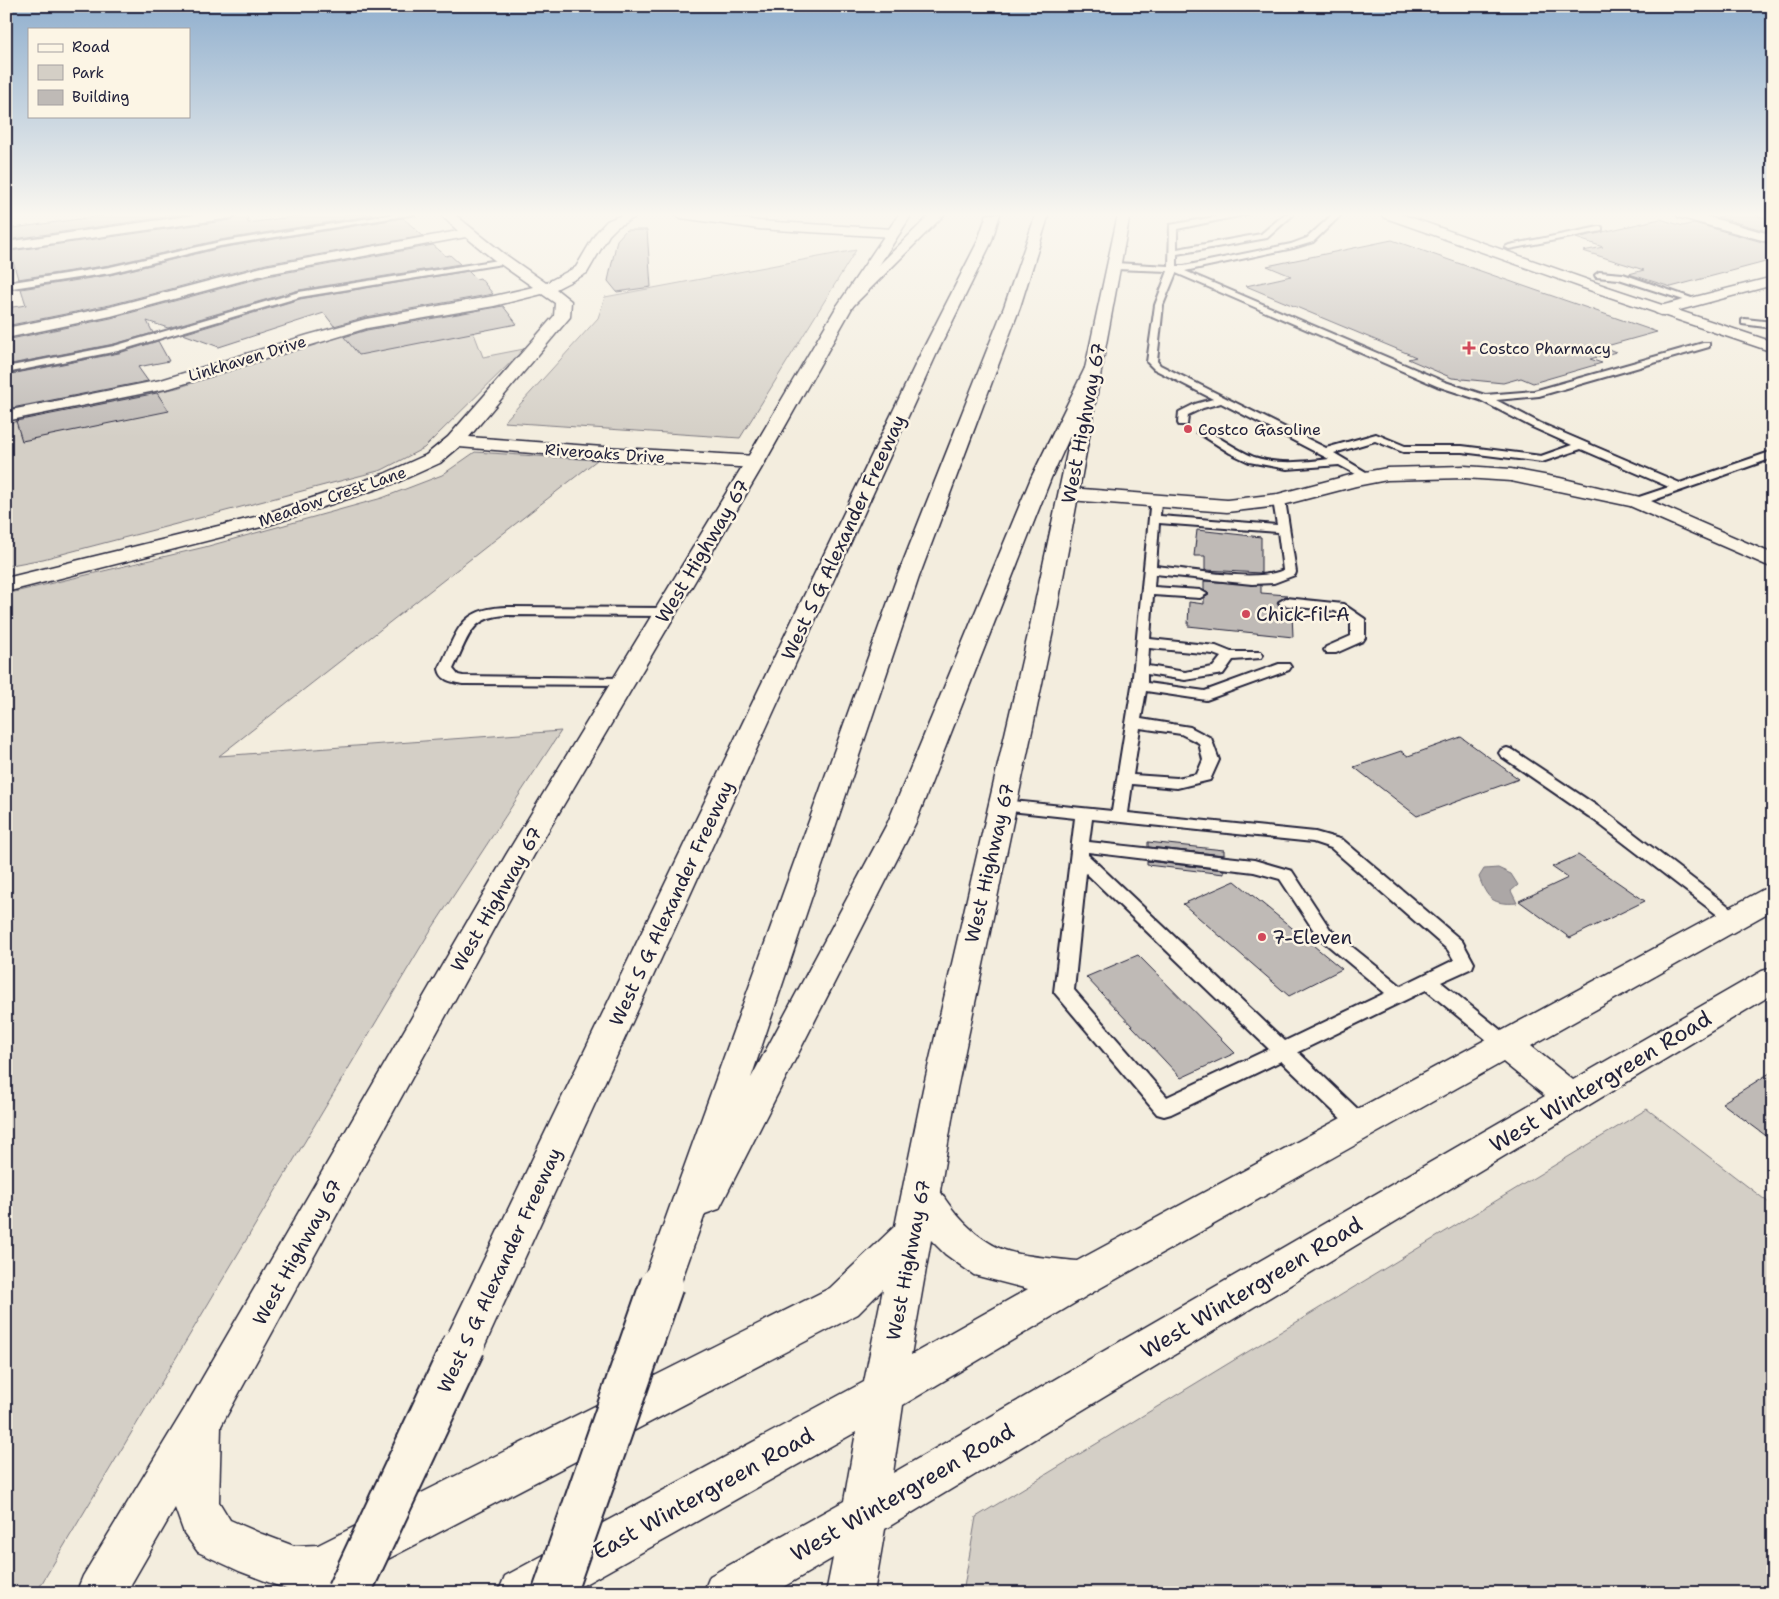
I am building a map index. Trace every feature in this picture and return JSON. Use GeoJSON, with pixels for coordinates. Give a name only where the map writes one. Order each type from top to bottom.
{"type":"FeatureCollection","features":[{"type":"Feature","properties":{"kind":"main road"},"geometry":{"type":"LineString","coordinates":[[6,333],[111,311],[196,289]]}},
{"type":"Feature","properties":{"kind":"main road","name":"Linkhaven Drive"},"geometry":{"type":"LineString","coordinates":[[6,416],[164,384],[366,324],[494,301],[544,289]]}},
{"type":"Feature","properties":{"kind":"main road","name":"Meadow Crest Lane"},"geometry":{"type":"LineString","coordinates":[[6,585],[262,521],[391,478],[433,459],[455,441],[562,317],[563,300],[548,289]]}},
{"type":"Feature","properties":{"kind":"main road","name":"West Highway 67"},"geometry":{"type":"LineString","coordinates":[[100,1593],[200,1423],[520,855],[856,289]]}},
{"type":"Feature","properties":{"kind":"main road"},"geometry":{"type":"LineString","coordinates":[[845,306],[863,289]]}},
{"type":"Feature","properties":{"kind":"main road","name":"West S G Alexander Freeway"},"geometry":{"type":"LineString","coordinates":[[348,1593],[929,353],[961,289]]}},
{"type":"Feature","properties":{"kind":"main road"},"geometry":{"type":"LineString","coordinates":[[554,1593],[908,577],[1018,289]]}},
{"type":"Feature","properties":{"kind":"main road","name":"West Highway 67"},"geometry":{"type":"LineString","coordinates":[[850,1593],[865,1515],[883,1394],[958,1004],[1040,636],[1110,289]]}},
{"type":"Feature","properties":{"kind":"main road"},"geometry":{"type":"LineString","coordinates":[[1599,289],[1773,346]]}},
{"type":"Feature","properties":{"kind":"main road"},"geometry":{"type":"LineString","coordinates":[[1645,289],[1691,302],[1773,332]]}},
{"type":"Feature","properties":{"kind":"main road"},"geometry":{"type":"LineString","coordinates":[[1661,310],[1743,289]]}},
{"type":"Feature","properties":{"kind":"main road"},"geometry":{"type":"LineString","coordinates":[[662,1284],[902,822],[1041,478],[1095,364]]}},
{"type":"Feature","properties":{"kind":"main road","name":"Riveroaks Drive"},"geometry":{"type":"LineString","coordinates":[[455,441],[755,462]]}},
{"type":"Feature","properties":{"kind":"main road"},"geometry":{"type":"LineString","coordinates":[[1069,494],[1154,510],[1227,506],[1279,500],[1367,477],[1387,474],[1464,472],[1511,476],[1560,484],[1637,502],[1773,562]]}},
{"type":"Feature","properties":{"kind":"main road"},"geometry":{"type":"LineString","coordinates":[[883,1394],[1081,1279],[1773,897]]}},
{"type":"Feature","properties":{"kind":"main road","name":"West Wintergreen Road"},"geometry":{"type":"LineString","coordinates":[[727,1593],[865,1515],[1572,1098],[1769,986]]}},
{"type":"Feature","properties":{"kind":"main road"},"geometry":{"type":"LineString","coordinates":[[1506,1045],[1572,1098]]}},
{"type":"Feature","properties":{"kind":"main road"},"geometry":{"type":"LineString","coordinates":[[921,1193],[938,1222],[959,1242],[988,1263],[1042,1275],[1081,1279]]}},
{"type":"Feature","properties":{"kind":"main road"},"geometry":{"type":"LineString","coordinates":[[200,1423],[196,1502],[200,1517],[214,1536],[255,1555],[294,1569],[321,1568],[844,1301],[913,1234]]}},
{"type":"Feature","properties":{"kind":"main road","name":"East Wintergreen Road"},"geometry":{"type":"LineString","coordinates":[[522,1593],[883,1394]]}},
{"type":"Feature","properties":{"kind":"lane"},"geometry":{"type":"LineString","coordinates":[[6,370],[115,349],[299,295],[338,289]]}},
{"type":"Feature","properties":{"kind":"lane"},"geometry":{"type":"LineString","coordinates":[[1165,289],[1159,305],[1152,362],[1157,367],[1325,452],[1367,477]]}},
{"type":"Feature","properties":{"kind":"lane"},"geometry":{"type":"LineString","coordinates":[[1218,289],[1440,384],[1484,398],[1536,425],[1679,487]]}},
{"type":"Feature","properties":{"kind":"lane"},"geometry":{"type":"LineString","coordinates":[[1745,322],[1773,325]]}},
{"type":"Feature","properties":{"kind":"lane"},"geometry":{"type":"LineString","coordinates":[[1484,398],[1534,394],[1706,345]]}},
{"type":"Feature","properties":{"kind":"lane"},"geometry":{"type":"LineString","coordinates":[[1182,423],[1182,414],[1198,406],[1221,400]]}},
{"type":"Feature","properties":{"kind":"lane"},"geometry":{"type":"LineString","coordinates":[[1202,432],[1253,460],[1262,462],[1306,466],[1342,461]]}},
{"type":"Feature","properties":{"kind":"lane"},"geometry":{"type":"LineString","coordinates":[[1325,452],[1376,437],[1403,449],[1462,449],[1542,459],[1582,445]]}},
{"type":"Feature","properties":{"kind":"lane"},"geometry":{"type":"LineString","coordinates":[[1637,502],[1773,454]]}},
{"type":"Feature","properties":{"kind":"lane"},"geometry":{"type":"LineString","coordinates":[[1149,569],[1252,580],[1274,579],[1290,572],[1279,500]]}},
{"type":"Feature","properties":{"kind":"lane"},"geometry":{"type":"LineString","coordinates":[[1119,817],[1141,669],[1154,510],[1283,529]]}},
{"type":"Feature","properties":{"kind":"lane"},"geometry":{"type":"LineString","coordinates":[[1147,591],[1200,594]]}},
{"type":"Feature","properties":{"kind":"lane"},"geometry":{"type":"LineString","coordinates":[[1286,602],[1338,607],[1358,619],[1358,638],[1331,650]]}},
{"type":"Feature","properties":{"kind":"lane"},"geometry":{"type":"LineString","coordinates":[[624,682],[463,680],[453,678],[446,672],[446,669],[470,622],[486,614],[508,611],[666,612]]}},
{"type":"Feature","properties":{"kind":"lane"},"geometry":{"type":"LineString","coordinates":[[1143,643],[1216,650],[1228,656],[1256,655]]}},
{"type":"Feature","properties":{"kind":"lane"},"geometry":{"type":"LineString","coordinates":[[1141,669],[1185,676],[1218,671],[1228,656]]}},
{"type":"Feature","properties":{"kind":"lane"},"geometry":{"type":"LineString","coordinates":[[1139,686],[1206,696],[1284,667]]}},
{"type":"Feature","properties":{"kind":"lane"},"geometry":{"type":"LineString","coordinates":[[1126,779],[1177,783],[1204,777],[1211,760],[1206,741],[1185,730],[1134,723]]}},
{"type":"Feature","properties":{"kind":"lane"},"geometry":{"type":"LineString","coordinates":[[1507,753],[1600,816],[1734,919]]}},
{"type":"Feature","properties":{"kind":"lane"},"geometry":{"type":"LineString","coordinates":[[1002,805],[1084,813],[1315,837],[1338,844],[1455,946],[1465,963],[1164,1108],[1064,992],[1084,813]]}},
{"type":"Feature","properties":{"kind":"lane"},"geometry":{"type":"LineString","coordinates":[[1080,851],[1123,852],[1254,866],[1286,875],[1324,933],[1400,995]]}},
{"type":"Feature","properties":{"kind":"lane"},"geometry":{"type":"LineString","coordinates":[[1080,851],[1361,1125]]}},
{"type":"Feature","properties":{"kind":"lane"},"geometry":{"type":"LineString","coordinates":[[1427,982],[1506,1045]]}},
{"type":"Feature","properties":{"kind":"green space"},"geometry":{"type":"Polygon","coordinates":[[[650,289],[832,289],[740,438],[504,422],[598,318],[605,297],[650,289]]]}},
{"type":"Feature","properties":{"kind":"green space"},"geometry":{"type":"Polygon","coordinates":[[[465,310],[483,357],[524,349],[424,448],[382,470],[43,559],[6,566],[6,424],[177,388],[338,337],[408,320],[465,310]]]}},
{"type":"Feature","properties":{"kind":"green space"},"geometry":{"type":"Polygon","coordinates":[[[475,452],[597,460],[219,756],[561,731],[429,933],[36,1593],[6,1593],[6,594],[205,547],[382,498],[442,475],[475,452]]]}},
{"type":"Feature","properties":{"kind":"green space"},"geometry":{"type":"Polygon","coordinates":[[[1647,1109],[1773,1206],[1773,1593],[963,1593],[976,1517],[1647,1109]]]}},
{"type":"Feature","properties":{"kind":"shaded area"},"geometry":{"type":"Polygon","coordinates":[[[1498,868],[1511,874],[1518,885],[1511,891],[1517,903],[1502,903],[1492,899],[1485,891],[1479,877],[1484,869],[1498,868]]]}},
{"type":"Feature","properties":{"kind":"building"},"geometry":{"type":"Polygon","coordinates":[[[21,289],[172,289],[110,305],[6,326],[6,308],[26,305],[21,289]]]}},
{"type":"Feature","properties":{"kind":"building"},"geometry":{"type":"Polygon","coordinates":[[[220,289],[308,289],[168,328],[147,321],[153,333],[114,344],[6,365],[6,340],[111,318],[220,289]]]}},
{"type":"Feature","properties":{"kind":"building"},"geometry":{"type":"Polygon","coordinates":[[[362,289],[489,289],[493,294],[366,317],[334,326],[324,313],[219,347],[183,334],[300,299],[362,289]]]}},
{"type":"Feature","properties":{"kind":"building"},"geometry":{"type":"Polygon","coordinates":[[[614,289],[640,289],[617,292],[614,289]]]}},
{"type":"Feature","properties":{"kind":"building"},"geometry":{"type":"Polygon","coordinates":[[[1252,289],[1532,289],[1657,332],[1603,347],[1616,352],[1590,359],[1602,363],[1533,383],[1521,378],[1503,383],[1452,378],[1408,359],[1416,357],[1252,289]]]}},
{"type":"Feature","properties":{"kind":"building"},"geometry":{"type":"Polygon","coordinates":[[[503,306],[517,324],[359,355],[344,337],[367,330],[503,306]]]}},
{"type":"Feature","properties":{"kind":"building"},"geometry":{"type":"Polygon","coordinates":[[[158,341],[169,361],[138,367],[148,381],[12,408],[6,386],[6,375],[119,353],[158,341]]]}},
{"type":"Feature","properties":{"kind":"building"},"geometry":{"type":"Polygon","coordinates":[[[157,393],[169,411],[22,441],[16,421],[157,393]]]}},
{"type":"Feature","properties":{"kind":"building"},"geometry":{"type":"Polygon","coordinates":[[[1197,530],[1261,537],[1261,573],[1205,570],[1205,556],[1194,556],[1197,530]]]}},
{"type":"Feature","properties":{"kind":"building","name":"Chick-fil-A"},"geometry":{"type":"Polygon","coordinates":[[[1204,581],[1261,585],[1261,593],[1287,595],[1277,602],[1279,606],[1288,608],[1288,612],[1292,613],[1293,637],[1188,626],[1189,602],[1204,604],[1204,598],[1209,595],[1204,590],[1204,581]]]}},
{"type":"Feature","properties":{"kind":"building"},"geometry":{"type":"Polygon","coordinates":[[[1461,737],[1519,779],[1417,816],[1354,767],[1401,751],[1408,756],[1461,737]]]}},
{"type":"Feature","properties":{"kind":"building"},"geometry":{"type":"Polygon","coordinates":[[[1148,842],[1224,850],[1224,855],[1148,847],[1148,842]]]}},
{"type":"Feature","properties":{"kind":"building"},"geometry":{"type":"Polygon","coordinates":[[[1578,855],[1645,901],[1570,938],[1519,901],[1568,878],[1552,867],[1578,855]]]}},
{"type":"Feature","properties":{"kind":"building"},"geometry":{"type":"Polygon","coordinates":[[[1147,861],[1224,870],[1224,874],[1147,865],[1147,861]]]}},
{"type":"Feature","properties":{"kind":"building","name":"7-Eleven"},"geometry":{"type":"Polygon","coordinates":[[[1235,881],[1342,969],[1289,996],[1183,904],[1235,881]]]}},
{"type":"Feature","properties":{"kind":"building"},"geometry":{"type":"Polygon","coordinates":[[[1138,955],[1235,1053],[1181,1078],[1086,977],[1138,955]]]}},
{"type":"Feature","properties":{"kind":"building"},"geometry":{"type":"Polygon","coordinates":[[[1773,1071],[1773,1141],[1722,1103],[1773,1071]]]}},
{"type":"Feature","properties":{"kind":"place","name":"Costco Pharmacy"},"geometry":{"type":"Point","coordinates":[1469,348]}},
{"type":"Feature","properties":{"kind":"place","name":"Costco Gasoline"},"geometry":{"type":"Point","coordinates":[1188,429]}},
{"type":"Feature","properties":{"kind":"place","name":"Chick-fil-A"},"geometry":{"type":"Point","coordinates":[1246,614]}},
{"type":"Feature","properties":{"kind":"place","name":"7-Eleven"},"geometry":{"type":"Point","coordinates":[1262,937]}}]}
